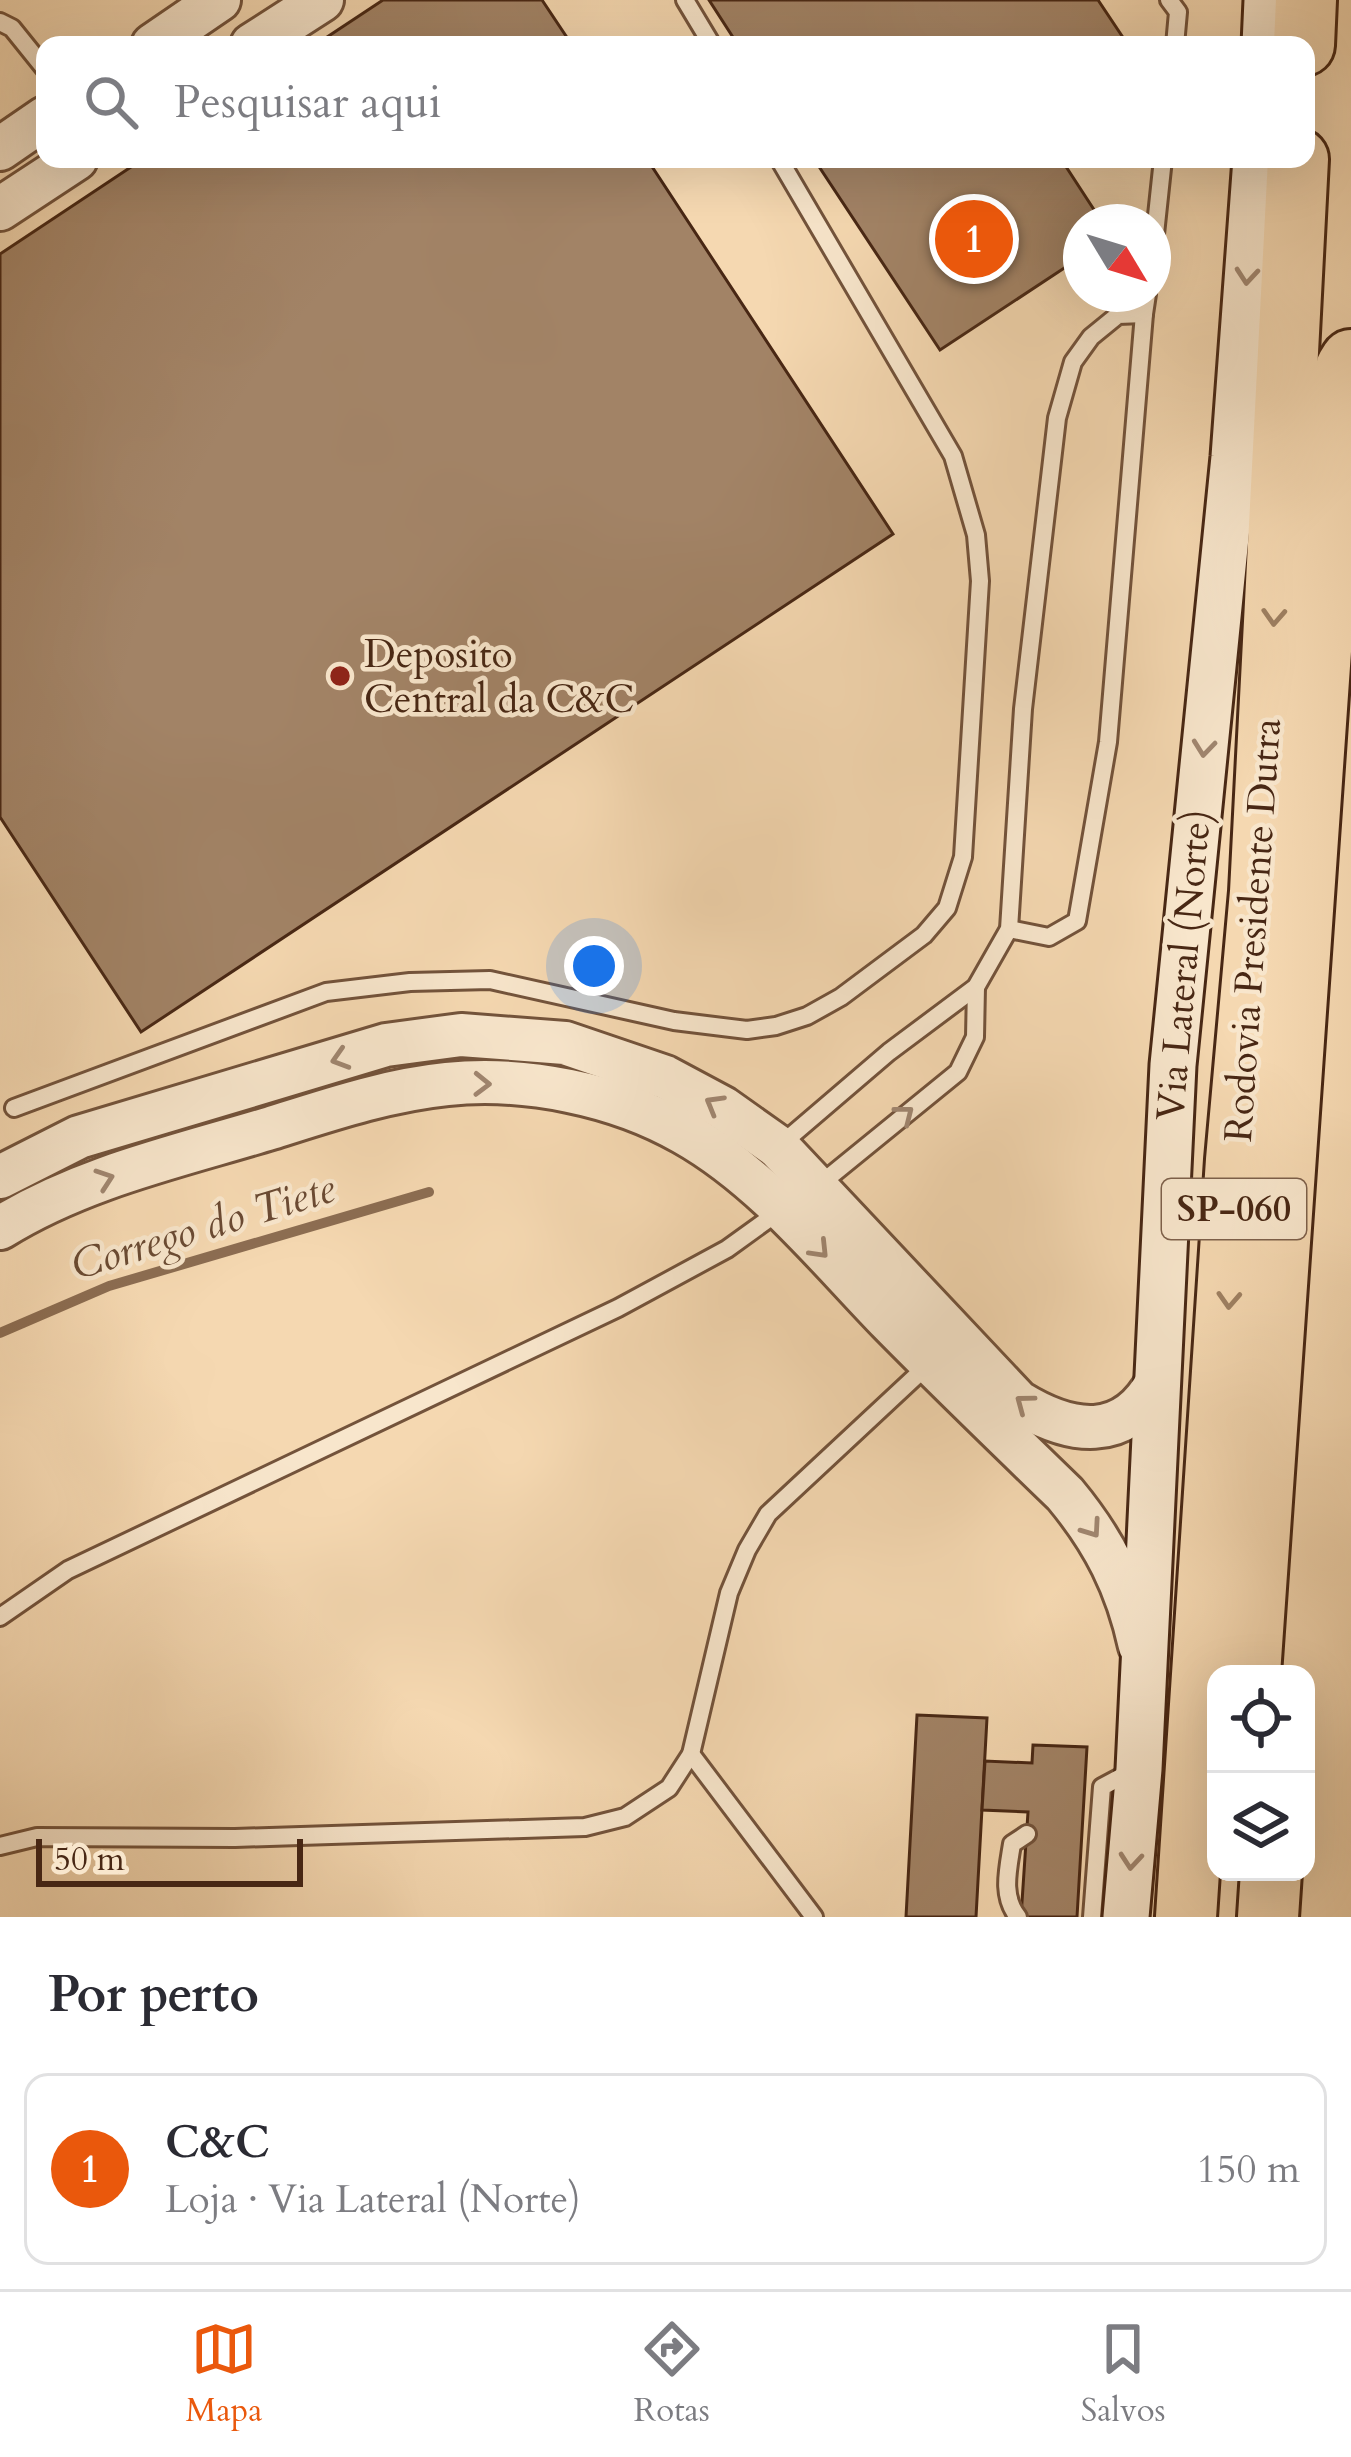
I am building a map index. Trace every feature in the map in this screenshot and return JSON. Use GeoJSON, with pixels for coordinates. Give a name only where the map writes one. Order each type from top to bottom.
{"type":"FeatureCollection","features":[{"type":"Feature","properties":{"kind":"highway"},"geometry":{"type":"LineString","coordinates":[[1304,36],[1306,0]]}},
{"type":"Feature","properties":{"kind":"highway","name":"Rodovia Presidente Dutra"},"geometry":{"type":"LineString","coordinates":[[1186,1917],[1236,1160],[1260,892],[1298,168]]}},
{"type":"Feature","properties":{"kind":"highway"},"geometry":{"type":"LineString","coordinates":[[1251,1665],[1330,521],[1346,368],[1351,360]]}},
{"type":"Feature","properties":{"kind":"highway","name":"Rodovia Presidente Dutra"},"geometry":{"type":"LineString","coordinates":[[1285,1665],[1351,606]]}},
{"type":"Feature","properties":{"kind":"highway"},"geometry":{"type":"LineString","coordinates":[[1227,1917],[1230,1881]]}},
{"type":"Feature","properties":{"kind":"highway"},"geometry":{"type":"LineString","coordinates":[[1268,1917],[1270,1881]]}},
{"type":"Feature","properties":{"kind":"main road"},"geometry":{"type":"LineString","coordinates":[[1265,36],[1268,0]]}},
{"type":"Feature","properties":{"kind":"main road","name":"Via Lateral (Norte)"},"geometry":{"type":"LineString","coordinates":[[1126,1917],[1120,1778],[1144,1660],[1173,1065],[1234,457],[1255,168]]}},
{"type":"Feature","properties":{"kind":"street"},"geometry":{"type":"LineString","coordinates":[[166,36],[219,0]]}},
{"type":"Feature","properties":{"kind":"street"},"geometry":{"type":"LineString","coordinates":[[266,36],[322,0]]}},
{"type":"Feature","properties":{"kind":"street"},"geometry":{"type":"LineString","coordinates":[[0,149],[36,124]]}},
{"type":"Feature","properties":{"kind":"street"},"geometry":{"type":"LineString","coordinates":[[0,208],[62,168]]}},
{"type":"Feature","properties":{"kind":"street"},"geometry":{"type":"LineString","coordinates":[[0,1177],[79,1137],[386,1045],[461,1035],[565,1043],[645,1068],[723,1108],[778,1147],[798,1199],[930,1363],[1065,1494],[1095,1530],[1131,1604],[1144,1660]]}},
{"type":"Feature","properties":{"kind":"street"},"geometry":{"type":"LineString","coordinates":[[0,1228],[95,1181],[390,1093],[450,1083],[552,1088],[664,1123],[798,1199],[1034,1412],[1076,1427],[1107,1425],[1145,1403],[1157,1382]]}},
{"type":"Feature","properties":{"kind":"lane"},"geometry":{"type":"LineString","coordinates":[[685,0],[707,36]]}},
{"type":"Feature","properties":{"kind":"lane"},"geometry":{"type":"LineString","coordinates":[[1175,36],[1176,4]]}},
{"type":"Feature","properties":{"kind":"lane"},"geometry":{"type":"LineString","coordinates":[[0,22],[12,28],[36,58]]}},
{"type":"Feature","properties":{"kind":"lane"},"geometry":{"type":"LineString","coordinates":[[14,1108],[326,992],[410,982],[490,980],[674,1021],[747,1030],[776,1026],[841,997],[938,922],[956,890],[963,857],[980,580],[976,536],[953,456],[783,168]]}},
{"type":"Feature","properties":{"kind":"lane"},"geometry":{"type":"LineString","coordinates":[[1158,204],[1162,168]]}},
{"type":"Feature","properties":{"kind":"lane"},"geometry":{"type":"LineString","coordinates":[[778,1147],[889,1052],[976,987],[1009,929],[1023,709],[1057,418],[1073,362],[1091,337],[1118,315],[1144,314],[1108,742],[1084,896],[1077,922],[1049,938],[1009,929]]}},
{"type":"Feature","properties":{"kind":"lane"},"geometry":{"type":"LineString","coordinates":[[0,1617],[68,1570],[617,1308],[727,1250],[958,1072],[975,1037],[976,987]]}},
{"type":"Feature","properties":{"kind":"lane"},"geometry":{"type":"LineString","coordinates":[[0,1846],[37,1837],[235,1838],[585,1827],[625,1817],[669,1788],[691,1754],[729,1593],[768,1514],[930,1363]]}},
{"type":"Feature","properties":{"kind":"lane"},"geometry":{"type":"LineString","coordinates":[[691,1754],[814,1917]]}},
{"type":"Feature","properties":{"kind":"lane"},"geometry":{"type":"LineString","coordinates":[[1084,1807],[1120,1778]]}},
{"type":"Feature","properties":{"kind":"lane"},"geometry":{"type":"LineString","coordinates":[[1092,1917],[1120,1778]]}},
{"type":"Feature","properties":{"kind":"lane"},"geometry":{"type":"LineString","coordinates":[[1018,1917],[1007,1904],[1007,1873],[1012,1844],[1027,1834]]}},
{"type":"Feature","properties":{"kind":"building"},"geometry":{"type":"Polygon","coordinates":[[[383,0],[542,0],[566,36],[329,36],[383,0]]]}},
{"type":"Feature","properties":{"kind":"building"},"geometry":{"type":"Polygon","coordinates":[[[709,0],[1098,0],[1122,36],[732,36],[709,0]]]}},
{"type":"Feature","properties":{"kind":"building","name":"Deposito Central da C&C"},"geometry":{"type":"Polygon","coordinates":[[[129,168],[653,168],[893,534],[141,1032],[0,817],[0,254],[129,168]]]}},
{"type":"Feature","properties":{"kind":"building"},"geometry":{"type":"Polygon","coordinates":[[[820,168],[1067,168],[1090,204],[1063,204],[1063,269],[940,350],[820,168]]]}},
{"type":"Feature","properties":{"kind":"building"},"geometry":{"type":"Polygon","coordinates":[[[917,1715],[987,1718],[976,1917],[906,1917],[917,1715]]]}},
{"type":"Feature","properties":{"kind":"building"},"geometry":{"type":"Polygon","coordinates":[[[1033,1745],[1087,1747],[1077,1917],[1021,1917],[1028,1812],[982,1810],[985,1761],[1032,1763],[1033,1745]]]}},
{"type":"Feature","properties":{"kind":"waterway","name":"Corrego do Tiete"},"geometry":{"type":"LineString","coordinates":[[0,1333],[109,1286],[429,1192]]}},
{"type":"Feature","properties":{"kind":"place","name":"C&C"},"geometry":{"type":"Point","coordinates":[974,239]}},
{"type":"Feature","properties":{"kind":"place","name":"Deposito Central da C&C"},"geometry":{"type":"Point","coordinates":[340,676]}}]}
